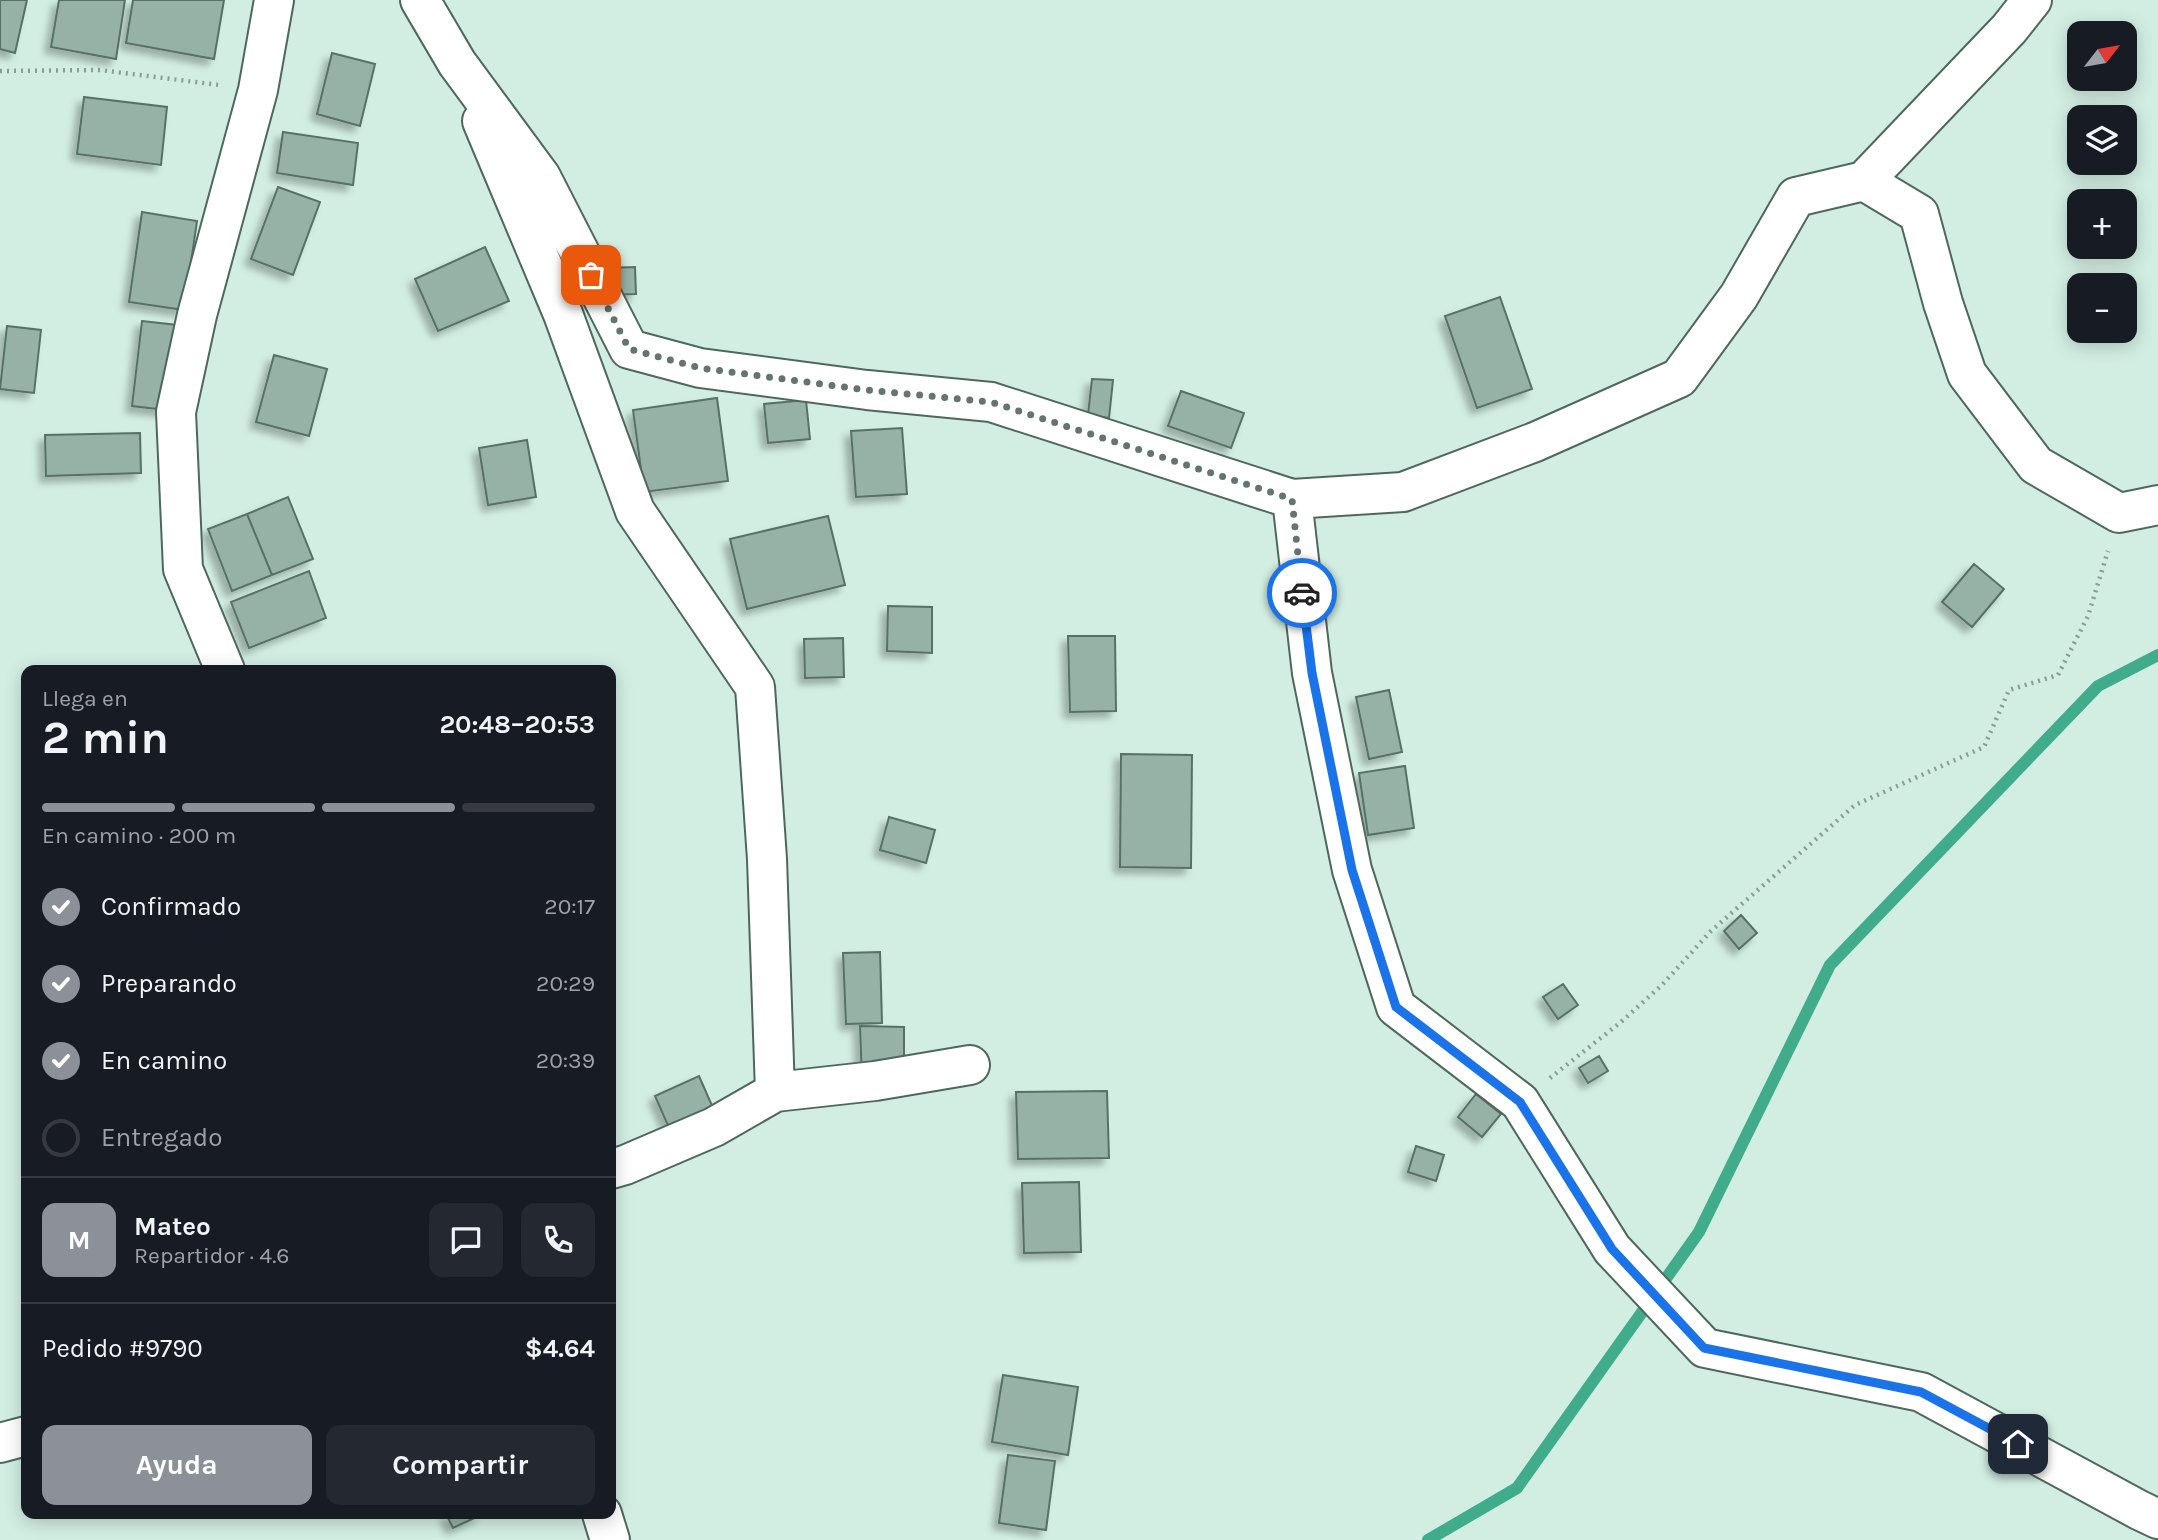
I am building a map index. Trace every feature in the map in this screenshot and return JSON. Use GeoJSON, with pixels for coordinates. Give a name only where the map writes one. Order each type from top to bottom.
{"type":"FeatureCollection","features":[{"type":"Feature","properties":{"kind":"street"},"geometry":{"type":"LineString","coordinates":[[223,665],[183,569],[176,412],[197,315],[258,90],[274,0]]}},
{"type":"Feature","properties":{"kind":"street"},"geometry":{"type":"LineString","coordinates":[[420,0],[457,64],[541,177],[629,349],[700,368],[867,390],[991,402],[1292,499],[1403,492],[1535,442],[1679,377],[1739,296],[1796,197],[1864,181],[2009,29],[2032,0]]}},
{"type":"Feature","properties":{"kind":"street"},"geometry":{"type":"LineString","coordinates":[[457,64],[563,314],[635,511],[755,687],[767,859],[775,1092]]}},
{"type":"Feature","properties":{"kind":"street"},"geometry":{"type":"LineString","coordinates":[[1864,181],[1919,214],[1942,303],[1967,374],[2035,465],[2119,513],[2158,505]]}},
{"type":"Feature","properties":{"kind":"street"},"geometry":{"type":"LineString","coordinates":[[1292,499],[1312,673],[1352,870],[1396,1007],[1520,1102],[1612,1249],[1704,1348],[1921,1392],[2158,1519]]}},
{"type":"Feature","properties":{"kind":"street"},"geometry":{"type":"LineString","coordinates":[[616,1168],[714,1127],[775,1092],[875,1081],[970,1065]]}},
{"type":"Feature","properties":{"kind":"street"},"geometry":{"type":"LineString","coordinates":[[0,1443],[21,1437]]}},
{"type":"Feature","properties":{"kind":"street"},"geometry":{"type":"LineString","coordinates":[[604,1519],[610,1540]]}},
{"type":"Feature","properties":{"kind":"path"},"geometry":{"type":"LineString","coordinates":[[0,71],[100,70],[258,90]]}},
{"type":"Feature","properties":{"kind":"path"},"geometry":{"type":"LineString","coordinates":[[1520,1102],[1621,1022],[1662,985],[1711,931],[1854,805],[1984,747],[2009,690],[2058,675],[2088,616],[2119,513]]}},
{"type":"Feature","properties":{"kind":"building"},"geometry":{"type":"Polygon","coordinates":[[[0,0],[27,0],[15,53],[0,49],[0,0]]]}},
{"type":"Feature","properties":{"kind":"building"},"geometry":{"type":"Polygon","coordinates":[[[59,0],[125,0],[116,59],[51,47],[59,0]]]}},
{"type":"Feature","properties":{"kind":"building"},"geometry":{"type":"Polygon","coordinates":[[[133,0],[224,0],[214,59],[126,43],[133,0]]]}},
{"type":"Feature","properties":{"kind":"building"},"geometry":{"type":"Polygon","coordinates":[[[332,53],[375,64],[360,126],[317,114],[332,53]]]}},
{"type":"Feature","properties":{"kind":"building"},"geometry":{"type":"Polygon","coordinates":[[[84,97],[167,107],[161,165],[77,154],[84,97]]]}},
{"type":"Feature","properties":{"kind":"building"},"geometry":{"type":"Polygon","coordinates":[[[283,132],[358,143],[353,185],[277,173],[283,132]]]}},
{"type":"Feature","properties":{"kind":"building"},"geometry":{"type":"Polygon","coordinates":[[[278,187],[320,202],[293,275],[251,259],[278,187]]]}},
{"type":"Feature","properties":{"kind":"building"},"geometry":{"type":"Polygon","coordinates":[[[142,212],[197,221],[184,310],[129,302],[142,212]]]}},
{"type":"Feature","properties":{"kind":"building"},"geometry":{"type":"Polygon","coordinates":[[[485,247],[509,301],[438,331],[415,279],[485,247]]]}},
{"type":"Feature","properties":{"kind":"building"},"geometry":{"type":"Polygon","coordinates":[[[635,267],[636,294],[604,295],[603,268],[635,267]]]}},
{"type":"Feature","properties":{"kind":"building"},"geometry":{"type":"Polygon","coordinates":[[[1500,297],[1532,389],[1477,408],[1445,316],[1500,297]]]}},
{"type":"Feature","properties":{"kind":"building"},"geometry":{"type":"Polygon","coordinates":[[[142,321],[177,325],[166,410],[132,406],[142,321]]]}},
{"type":"Feature","properties":{"kind":"building"},"geometry":{"type":"Polygon","coordinates":[[[7,326],[41,330],[34,393],[0,389],[7,326]]]}},
{"type":"Feature","properties":{"kind":"building"},"geometry":{"type":"Polygon","coordinates":[[[274,355],[327,369],[309,436],[256,422],[274,355]]]}},
{"type":"Feature","properties":{"kind":"building"},"geometry":{"type":"Polygon","coordinates":[[[1092,379],[1113,380],[1109,418],[1088,415],[1092,379]]]}},
{"type":"Feature","properties":{"kind":"building"},"geometry":{"type":"Polygon","coordinates":[[[1181,391],[1244,413],[1231,448],[1168,426],[1181,391]]]}},
{"type":"Feature","properties":{"kind":"building"},"geometry":{"type":"Polygon","coordinates":[[[717,398],[728,481],[644,492],[633,410],[717,398]]]}},
{"type":"Feature","properties":{"kind":"building"},"geometry":{"type":"Polygon","coordinates":[[[806,400],[810,439],[768,443],[764,404],[806,400]]]}},
{"type":"Feature","properties":{"kind":"building"},"geometry":{"type":"Polygon","coordinates":[[[902,428],[907,494],[856,497],[851,431],[902,428]]]}},
{"type":"Feature","properties":{"kind":"building"},"geometry":{"type":"Polygon","coordinates":[[[140,433],[141,473],[46,476],[45,435],[140,433]]]}},
{"type":"Feature","properties":{"kind":"building"},"geometry":{"type":"Polygon","coordinates":[[[527,440],[536,497],[488,505],[479,448],[527,440]]]}},
{"type":"Feature","properties":{"kind":"building"},"geometry":{"type":"Polygon","coordinates":[[[288,497],[313,559],[272,575],[247,514],[288,497]]]}},
{"type":"Feature","properties":{"kind":"building"},"geometry":{"type":"Polygon","coordinates":[[[247,514],[272,575],[232,591],[208,529],[247,514]]]}},
{"type":"Feature","properties":{"kind":"building"},"geometry":{"type":"Polygon","coordinates":[[[828,516],[845,585],[747,609],[730,539],[828,516]]]}},
{"type":"Feature","properties":{"kind":"building"},"geometry":{"type":"Polygon","coordinates":[[[1974,564],[2004,589],[1972,627],[1942,602],[1974,564]]]}},
{"type":"Feature","properties":{"kind":"building"},"geometry":{"type":"Polygon","coordinates":[[[309,571],[326,618],[249,648],[231,602],[309,571]]]}},
{"type":"Feature","properties":{"kind":"building"},"geometry":{"type":"Polygon","coordinates":[[[888,606],[932,607],[932,653],[887,651],[888,606]]]}},
{"type":"Feature","properties":{"kind":"building"},"geometry":{"type":"Polygon","coordinates":[[[1068,636],[1115,636],[1116,711],[1070,712],[1068,636]]]}},
{"type":"Feature","properties":{"kind":"building"},"geometry":{"type":"Polygon","coordinates":[[[843,638],[844,677],[805,678],[804,639],[843,638]]]}},
{"type":"Feature","properties":{"kind":"building"},"geometry":{"type":"Polygon","coordinates":[[[1389,690],[1402,752],[1369,759],[1356,697],[1389,690]]]}},
{"type":"Feature","properties":{"kind":"building"},"geometry":{"type":"Polygon","coordinates":[[[1121,754],[1192,755],[1191,868],[1120,867],[1121,754]]]}},
{"type":"Feature","properties":{"kind":"building"},"geometry":{"type":"Polygon","coordinates":[[[1405,766],[1414,828],[1368,835],[1359,773],[1405,766]]]}},
{"type":"Feature","properties":{"kind":"building"},"geometry":{"type":"Polygon","coordinates":[[[889,817],[935,830],[926,863],[880,850],[889,817]]]}},
{"type":"Feature","properties":{"kind":"building"},"geometry":{"type":"Polygon","coordinates":[[[1741,915],[1757,933],[1739,949],[1724,931],[1741,915]]]}},
{"type":"Feature","properties":{"kind":"building"},"geometry":{"type":"Polygon","coordinates":[[[880,952],[882,1023],[846,1024],[843,953],[880,952]]]}},
{"type":"Feature","properties":{"kind":"building"},"geometry":{"type":"Polygon","coordinates":[[[1563,984],[1578,1005],[1558,1019],[1543,997],[1563,984]]]}},
{"type":"Feature","properties":{"kind":"building"},"geometry":{"type":"Polygon","coordinates":[[[860,1026],[904,1027],[904,1071],[862,1079],[860,1026]]]}},
{"type":"Feature","properties":{"kind":"building"},"geometry":{"type":"Polygon","coordinates":[[[1599,1056],[1608,1071],[1588,1083],[1579,1068],[1599,1056]]]}},
{"type":"Feature","properties":{"kind":"building"},"geometry":{"type":"Polygon","coordinates":[[[699,1076],[717,1117],[673,1137],[655,1096],[699,1076]]]}},
{"type":"Feature","properties":{"kind":"building"},"geometry":{"type":"Polygon","coordinates":[[[1107,1091],[1109,1158],[1018,1159],[1016,1092],[1107,1091]]]}},
{"type":"Feature","properties":{"kind":"building"},"geometry":{"type":"Polygon","coordinates":[[[1476,1094],[1501,1114],[1482,1137],[1458,1117],[1476,1094]]]}},
{"type":"Feature","properties":{"kind":"building"},"geometry":{"type":"Polygon","coordinates":[[[1416,1146],[1444,1155],[1436,1181],[1408,1172],[1416,1146]]]}},
{"type":"Feature","properties":{"kind":"building"},"geometry":{"type":"Polygon","coordinates":[[[1079,1182],[1081,1252],[1024,1253],[1022,1183],[1079,1182]]]}},
{"type":"Feature","properties":{"kind":"building"},"geometry":{"type":"Polygon","coordinates":[[[1003,1375],[1078,1387],[1068,1455],[992,1442],[1003,1375]]]}},
{"type":"Feature","properties":{"kind":"building"},"geometry":{"type":"Polygon","coordinates":[[[1008,1455],[1055,1461],[1046,1530],[999,1523],[1008,1455]]]}},
{"type":"Feature","properties":{"kind":"building"},"geometry":{"type":"Polygon","coordinates":[[[448,1519],[472,1519],[453,1528],[448,1519]]]}},
{"type":"Feature","properties":{"kind":"waterway"},"geometry":{"type":"LineString","coordinates":[[1428,1540],[1517,1488],[1699,1232],[1830,965],[2098,686],[2158,655]]}},
{"type":"Feature","properties":{"kind":"way so far"},"geometry":{"type":"LineString","coordinates":[[591,275],[629,349],[700,368],[867,390],[991,402],[1292,499],[1302,593]]}},
{"type":"Feature","properties":{"kind":"route"},"geometry":{"type":"LineString","coordinates":[[1302,593],[1312,673],[1352,870],[1396,1007],[1520,1102],[1612,1249],[1704,1348],[1921,1392],[2018,1444]]}}]}
